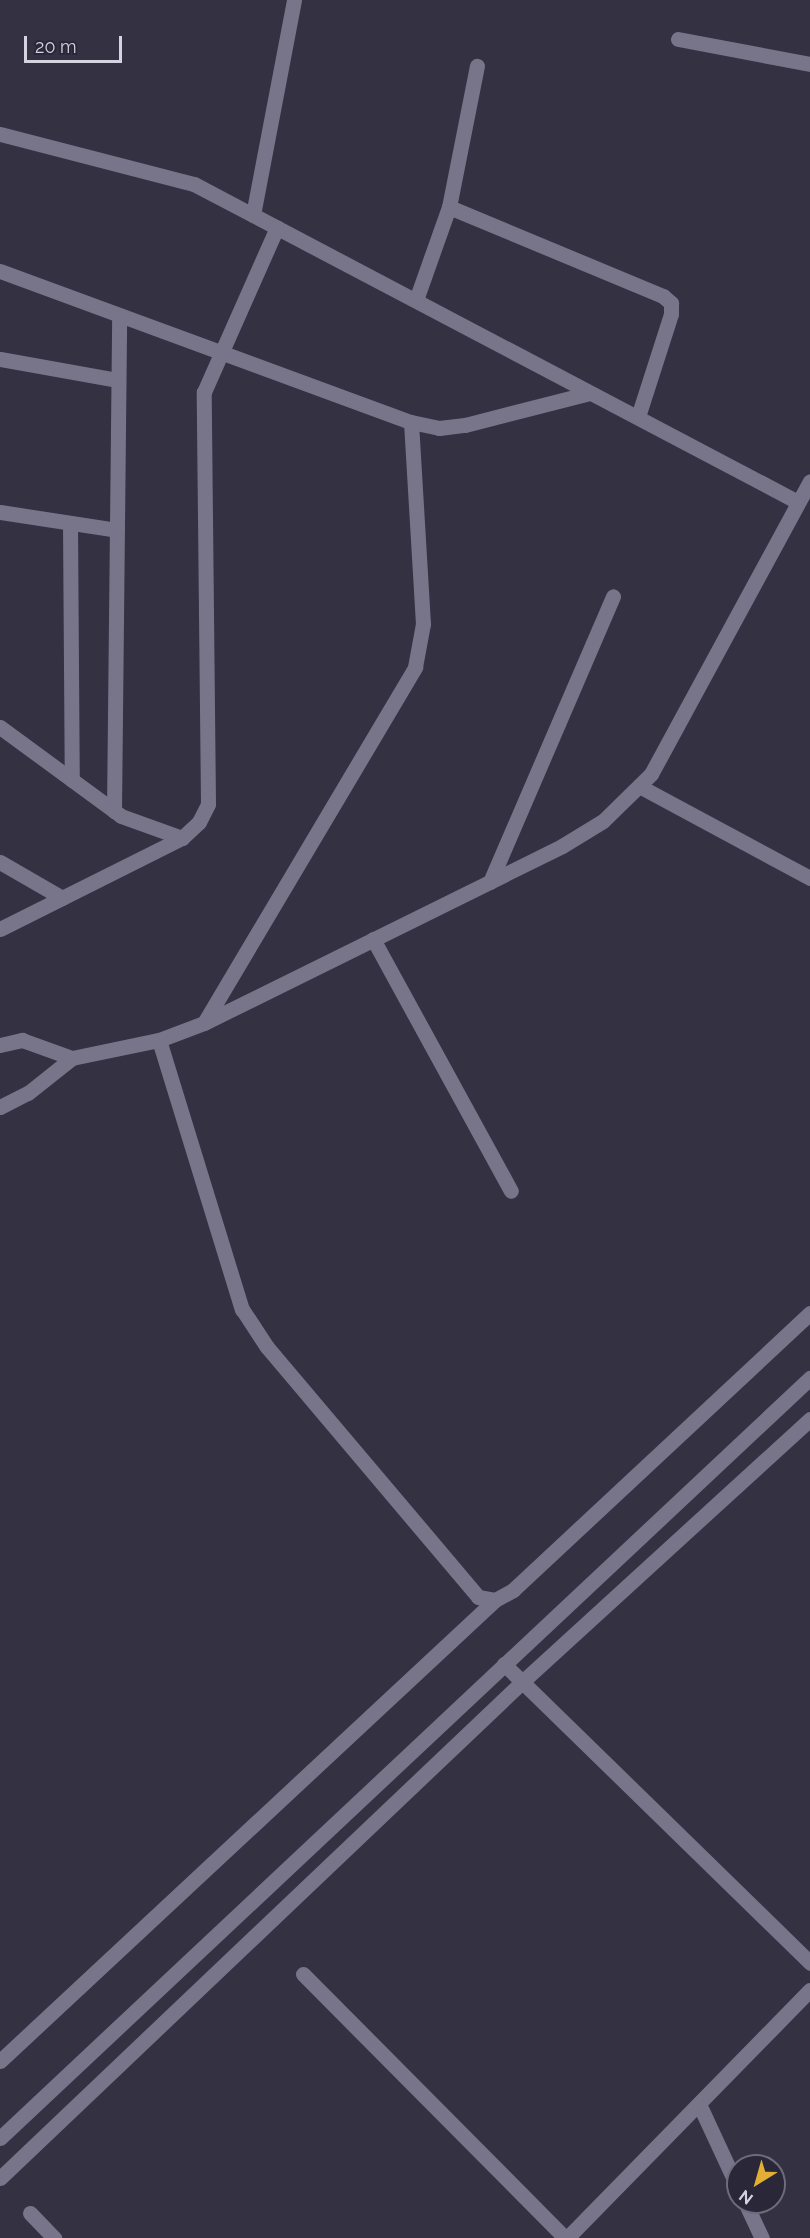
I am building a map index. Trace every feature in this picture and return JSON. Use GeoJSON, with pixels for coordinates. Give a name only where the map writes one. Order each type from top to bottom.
{"type":"FeatureCollection","features":[{"type":"Feature","properties":{"kind":"street"},"geometry":{"type":"LineString","coordinates":[[253,215],[294,0]]}},
{"type":"Feature","properties":{"kind":"street"},"geometry":{"type":"LineString","coordinates":[[678,39],[810,64]]}},
{"type":"Feature","properties":{"kind":"street"},"geometry":{"type":"LineString","coordinates":[[416,300],[449,207],[477,66]]}},
{"type":"Feature","properties":{"kind":"street"},"geometry":{"type":"LineString","coordinates":[[0,134],[194,184],[796,501]]}},
{"type":"Feature","properties":{"kind":"street"},"geometry":{"type":"LineString","coordinates":[[449,207],[663,296],[671,303],[671,314],[638,417]]}},
{"type":"Feature","properties":{"kind":"street"},"geometry":{"type":"LineString","coordinates":[[0,929],[182,838],[199,822],[208,804],[204,392],[218,354],[277,227]]}},
{"type":"Feature","properties":{"kind":"street"},"geometry":{"type":"LineString","coordinates":[[0,271],[218,354],[411,422],[439,428],[465,425],[590,393]]}},
{"type":"Feature","properties":{"kind":"street"},"geometry":{"type":"LineString","coordinates":[[114,811],[119,317]]}},
{"type":"Feature","properties":{"kind":"street"},"geometry":{"type":"LineString","coordinates":[[0,359],[118,380]]}},
{"type":"Feature","properties":{"kind":"street"},"geometry":{"type":"LineString","coordinates":[[204,1023],[415,667],[423,624],[411,422]]}},
{"type":"Feature","properties":{"kind":"street"},"geometry":{"type":"LineString","coordinates":[[0,1107],[28,1093],[72,1058],[159,1040],[204,1023],[490,882],[603,821],[651,774],[796,501],[810,481]]}},
{"type":"Feature","properties":{"kind":"street"},"geometry":{"type":"LineString","coordinates":[[0,512],[117,530]]}},
{"type":"Feature","properties":{"kind":"street"},"geometry":{"type":"LineString","coordinates":[[70,523],[72,780]]}},
{"type":"Feature","properties":{"kind":"street"},"geometry":{"type":"LineString","coordinates":[[490,882],[613,596]]}},
{"type":"Feature","properties":{"kind":"street"},"geometry":{"type":"LineString","coordinates":[[0,727],[114,811],[182,838]]}},
{"type":"Feature","properties":{"kind":"street"},"geometry":{"type":"LineString","coordinates":[[639,786],[810,878]]}},
{"type":"Feature","properties":{"kind":"street"},"geometry":{"type":"LineString","coordinates":[[0,862],[62,898]]}},
{"type":"Feature","properties":{"kind":"street"},"geometry":{"type":"LineString","coordinates":[[373,939],[511,1191]]}},
{"type":"Feature","properties":{"kind":"street"},"geometry":{"type":"LineString","coordinates":[[0,1045],[22,1040],[72,1058]]}},
{"type":"Feature","properties":{"kind":"street"},"geometry":{"type":"LineString","coordinates":[[159,1040],[243,1309],[267,1347],[478,1597],[495,1600]]}},
{"type":"Feature","properties":{"kind":"street"},"geometry":{"type":"LineString","coordinates":[[0,2061],[495,1600],[513,1590],[810,1313]]}},
{"type":"Feature","properties":{"kind":"street"},"geometry":{"type":"LineString","coordinates":[[0,2138],[810,1378]]}},
{"type":"Feature","properties":{"kind":"street"},"geometry":{"type":"LineString","coordinates":[[0,2178],[522,1682],[810,1419]]}},
{"type":"Feature","properties":{"kind":"street"},"geometry":{"type":"LineString","coordinates":[[504,1664],[810,1962]]}},
{"type":"Feature","properties":{"kind":"street"},"geometry":{"type":"LineString","coordinates":[[303,1974],[566,2238],[810,1990]]}},
{"type":"Feature","properties":{"kind":"street"},"geometry":{"type":"LineString","coordinates":[[699,2104],[726,2162]]}},
{"type":"Feature","properties":{"kind":"street"},"geometry":{"type":"LineString","coordinates":[[30,2212],[54,2238]]}},
{"type":"Feature","properties":{"kind":"street"},"geometry":{"type":"LineString","coordinates":[[751,2214],[762,2238]]}}]}
